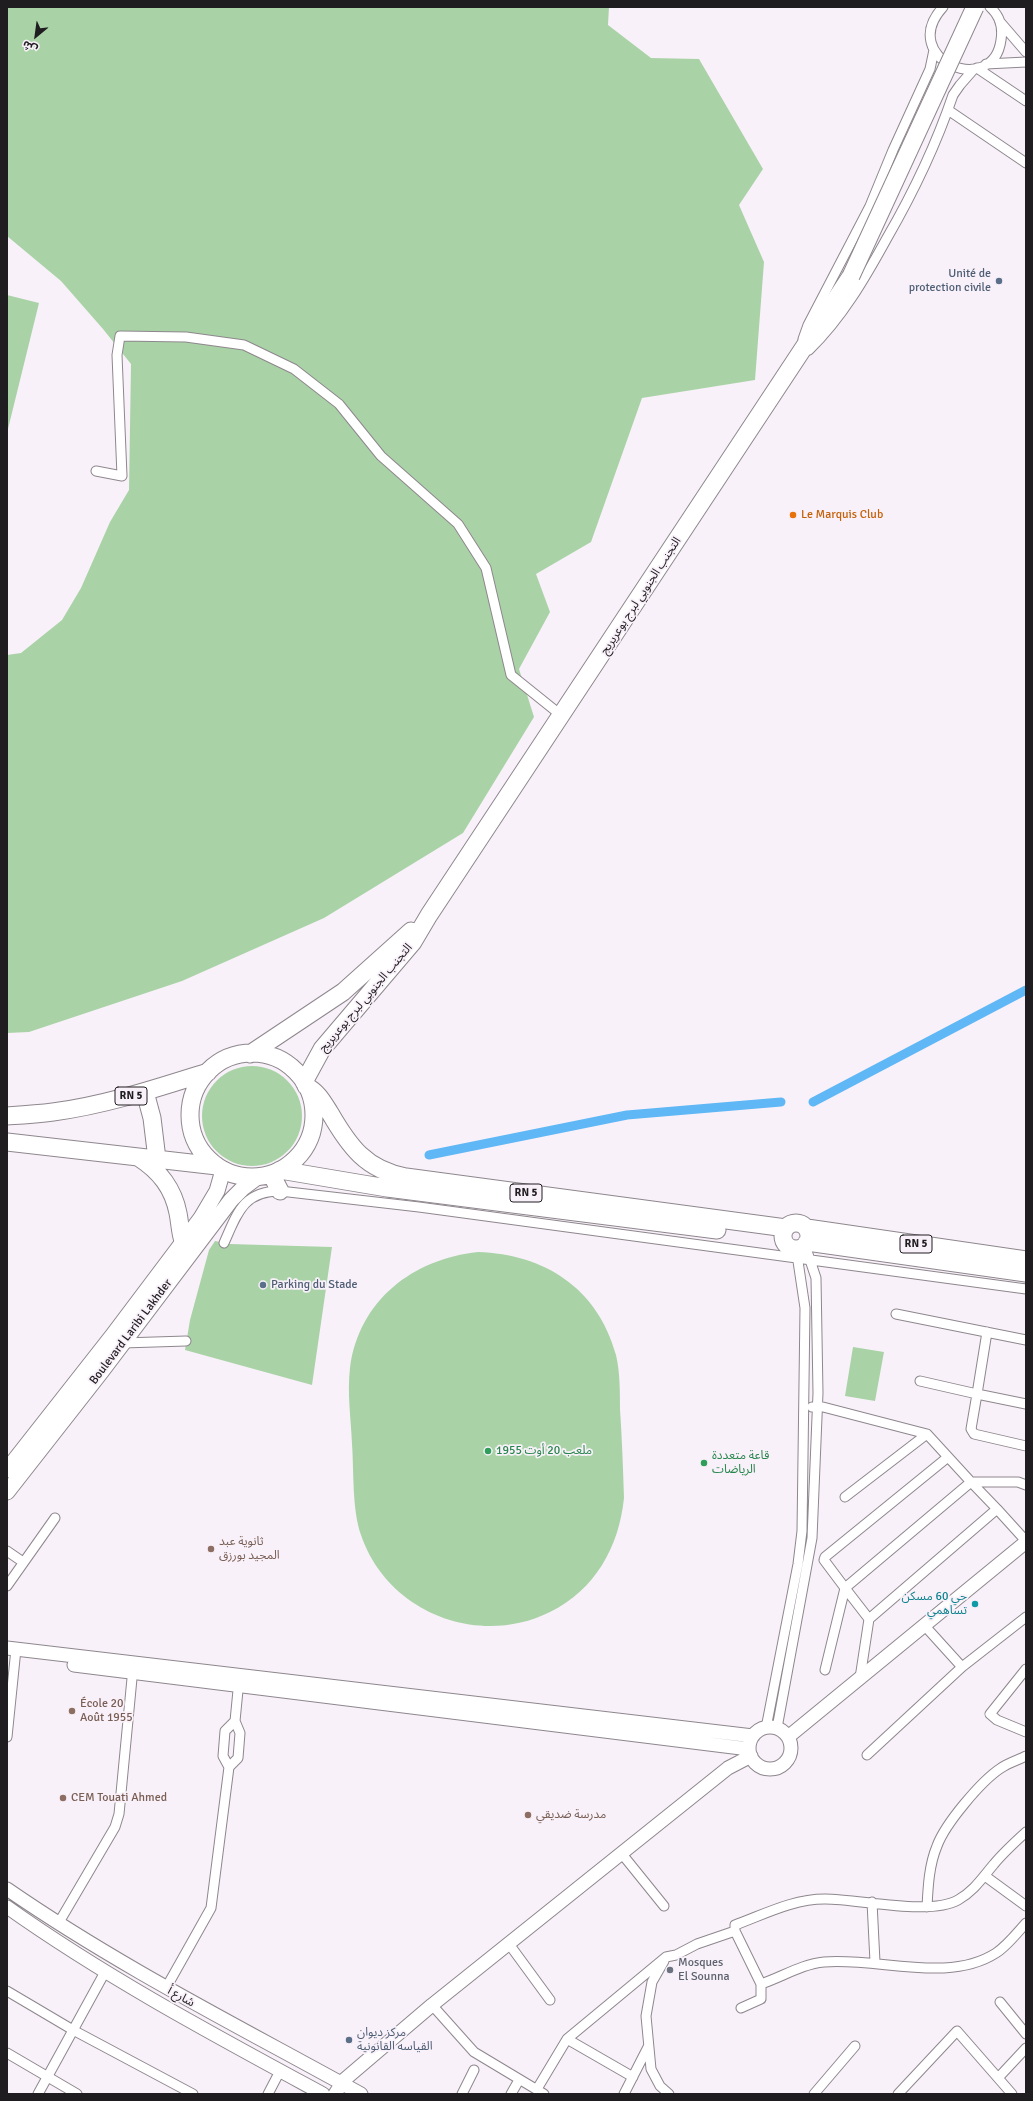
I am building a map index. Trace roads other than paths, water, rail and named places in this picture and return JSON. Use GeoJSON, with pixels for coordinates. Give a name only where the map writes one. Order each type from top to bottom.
{"type":"FeatureCollection","features":[{"type":"Feature","properties":{"kind":"highway","name":"التجنب الجنوبي لبرج بوعريريج"},"geometry":{"type":"LineString","coordinates":[[305,1084],[322,1049],[413,942],[794,365],[851,276],[974,7]]}},
{"type":"Feature","properties":{"kind":"highway","name":"التجنب الجنوبي لبرج بوعريريج"},"geometry":{"type":"LineString","coordinates":[[250,1054],[343,992],[430,915]]}},
{"type":"Feature","properties":{"kind":"highway"},"geometry":{"type":"LineString","coordinates":[[7,1142],[157,1159],[220,1168],[241,1176],[270,1173],[298,1156],[306,1144],[312,1130],[313,1107],[305,1084],[284,1063],[268,1056],[250,1054],[228,1058],[208,1072],[199,1083],[193,1096],[190,1110],[191,1124],[195,1138],[202,1151],[220,1168]]}},
{"type":"Feature","properties":{"kind":"highway","name":"RN 5"},"geometry":{"type":"LineString","coordinates":[[7,1116],[53,1112],[145,1092],[208,1072]]}},
{"type":"Feature","properties":{"kind":"highway","name":"RN 5"},"geometry":{"type":"LineString","coordinates":[[305,1084],[320,1097],[345,1139],[355,1150],[367,1161],[386,1173],[798,1241],[1026,1260]]}},
{"type":"Feature","properties":{"kind":"highway"},"geometry":{"type":"LineString","coordinates":[[145,1092],[154,1125],[157,1159]]}},
{"type":"Feature","properties":{"kind":"highway"},"geometry":{"type":"LineString","coordinates":[[138,1157],[152,1166],[168,1186],[176,1202],[183,1241]]}},
{"type":"Feature","properties":{"kind":"highway"},"geometry":{"type":"LineString","coordinates":[[270,1173],[280,1191]]}},
{"type":"Feature","properties":{"kind":"highway","name":"RN 5"},"geometry":{"type":"LineString","coordinates":[[270,1173],[798,1241],[1026,1273]]}},
{"type":"Feature","properties":{"kind":"main road","name":"Boulevard Laribi Lakhder"},"geometry":{"type":"LineString","coordinates":[[7,1492],[118,1339],[183,1241],[210,1204],[220,1168]]}},
{"type":"Feature","properties":{"kind":"main road","name":"Boulevard Laribi Lakhder"},"geometry":{"type":"LineString","coordinates":[[7,1470],[118,1339],[234,1196],[270,1173]]}},
{"type":"Feature","properties":{"kind":"street"},"geometry":{"type":"LineString","coordinates":[[943,7],[936,15],[931,26],[931,38],[934,50],[941,60],[962,70],[976,68],[986,64],[1026,62]]}},
{"type":"Feature","properties":{"kind":"street"},"geometry":{"type":"LineString","coordinates":[[990,7],[1026,52]]}},
{"type":"Feature","properties":{"kind":"street"},"geometry":{"type":"LineString","coordinates":[[986,64],[995,56],[1000,45],[1002,33],[999,19],[1000,7]]}},
{"type":"Feature","properties":{"kind":"street"},"geometry":{"type":"LineString","coordinates":[[794,365],[808,325],[870,206],[892,150],[930,69],[934,50]]}},
{"type":"Feature","properties":{"kind":"street"},"geometry":{"type":"LineString","coordinates":[[976,68],[1026,101]]}},
{"type":"Feature","properties":{"kind":"street"},"geometry":{"type":"LineString","coordinates":[[794,365],[825,335],[862,285],[904,208],[948,110],[953,95],[976,68]]}},
{"type":"Feature","properties":{"kind":"street"},"geometry":{"type":"LineString","coordinates":[[948,110],[1026,163]]}},
{"type":"Feature","properties":{"kind":"street"},"geometry":{"type":"LineString","coordinates":[[96,472],[122,476],[117,355],[120,336],[186,337],[244,345],[294,369],[339,404],[382,456],[458,524],[486,568],[511,675],[562,716]]}},
{"type":"Feature","properties":{"kind":"street"},"geometry":{"type":"LineString","coordinates":[[224,1243],[239,1211],[250,1199],[262,1192],[280,1191],[420,1207],[798,1241]]}},
{"type":"Feature","properties":{"kind":"street"},"geometry":{"type":"LineString","coordinates":[[772,1728],[812,1538],[817,1407],[816,1278],[811,1261],[798,1241]]}},
{"type":"Feature","properties":{"kind":"street"},"geometry":{"type":"LineString","coordinates":[[798,1241],[811,1261],[1026,1289]]}},
{"type":"Feature","properties":{"kind":"street"},"geometry":{"type":"LineString","coordinates":[[772,1728],[801,1540],[805,1308],[798,1241]]}},
{"type":"Feature","properties":{"kind":"street"},"geometry":{"type":"LineString","coordinates":[[896,1314],[1026,1340]]}},
{"type":"Feature","properties":{"kind":"street"},"geometry":{"type":"LineString","coordinates":[[987,1332],[971,1429],[974,1434],[1026,1446]]}},
{"type":"Feature","properties":{"kind":"street"},"geometry":{"type":"LineString","coordinates":[[118,1339],[186,1341]]}},
{"type":"Feature","properties":{"kind":"street"},"geometry":{"type":"LineString","coordinates":[[920,1381],[1026,1404]]}},
{"type":"Feature","properties":{"kind":"street"},"geometry":{"type":"LineString","coordinates":[[788,1737],[1026,1541],[927,1434],[817,1407],[804,1407]]}},
{"type":"Feature","properties":{"kind":"street"},"geometry":{"type":"LineString","coordinates":[[845,1497],[927,1434]]}},
{"type":"Feature","properties":{"kind":"street"},"geometry":{"type":"LineString","coordinates":[[869,1620],[824,1560],[825,1557],[948,1457]]}},
{"type":"Feature","properties":{"kind":"street"},"geometry":{"type":"LineString","coordinates":[[825,1670],[845,1588],[971,1482],[1018,1482],[1026,1486]]}},
{"type":"Feature","properties":{"kind":"street"},"geometry":{"type":"LineString","coordinates":[[860,1678],[869,1620],[997,1509]]}},
{"type":"Feature","properties":{"kind":"street"},"geometry":{"type":"LineString","coordinates":[[7,1586],[55,1518]]}},
{"type":"Feature","properties":{"kind":"street"},"geometry":{"type":"LineString","coordinates":[[7,1551],[23,1562]]}},
{"type":"Feature","properties":{"kind":"street"},"geometry":{"type":"LineString","coordinates":[[867,1755],[962,1667],[1026,1617]]}},
{"type":"Feature","properties":{"kind":"street"},"geometry":{"type":"LineString","coordinates":[[924,1626],[962,1667]]}},
{"type":"Feature","properties":{"kind":"street"},"geometry":{"type":"LineString","coordinates":[[7,1737],[11,1653],[239,1680],[753,1736]]}},
{"type":"Feature","properties":{"kind":"street"},"geometry":{"type":"LineString","coordinates":[[58,1924],[115,1827],[119,1814],[133,1667]]}},
{"type":"Feature","properties":{"kind":"street"},"geometry":{"type":"LineString","coordinates":[[1025,1729],[996,1720],[990,1714],[1026,1669]]}},
{"type":"Feature","properties":{"kind":"street"},"geometry":{"type":"LineString","coordinates":[[229,1767],[238,1758],[240,1732],[234,1721],[239,1680]]}},
{"type":"Feature","properties":{"kind":"street"},"geometry":{"type":"LineString","coordinates":[[239,1680],[750,1753]]}},
{"type":"Feature","properties":{"kind":"street"},"geometry":{"type":"LineString","coordinates":[[166,1988],[211,1908],[229,1767],[223,1756],[225,1730],[234,1721]]}},
{"type":"Feature","properties":{"kind":"street"},"geometry":{"type":"LineString","coordinates":[[772,1728],[788,1737],[791,1744],[789,1757],[780,1767],[766,1768],[755,1762],[750,1753],[753,1736],[761,1729],[772,1728]]}},
{"type":"Feature","properties":{"kind":"street"},"geometry":{"type":"LineString","coordinates":[[338,2088],[432,2005],[728,1768],[750,1753]]}},
{"type":"Feature","properties":{"kind":"street"},"geometry":{"type":"LineString","coordinates":[[927,1907],[929,1877],[937,1846],[954,1820],[979,1785],[1001,1767],[1026,1756]]}},
{"type":"Feature","properties":{"kind":"street"},"geometry":{"type":"LineString","coordinates":[[741,2008],[761,1999],[761,1984],[735,1931],[736,1925],[799,1901],[826,1899],[927,1907],[944,1906],[956,1901],[975,1888],[994,1864],[1026,1832]]}},
{"type":"Feature","properties":{"kind":"street"},"geometry":{"type":"LineString","coordinates":[[622,1854],[664,1906]]}},
{"type":"Feature","properties":{"kind":"street"},"geometry":{"type":"LineString","coordinates":[[985,1876],[1026,1906]]}},
{"type":"Feature","properties":{"kind":"street","name":"شارع أ"},"geometry":{"type":"LineString","coordinates":[[7,1889],[58,1924],[338,2088],[361,2094]]}},
{"type":"Feature","properties":{"kind":"street"},"geometry":{"type":"LineString","coordinates":[[872,1902],[875,1962]]}},
{"type":"Feature","properties":{"kind":"street","name":"شارع أ"},"geometry":{"type":"LineString","coordinates":[[7,1907],[54,1940],[105,1972],[323,2094]]}},
{"type":"Feature","properties":{"kind":"street"},"geometry":{"type":"LineString","coordinates":[[761,1984],[798,1969],[823,1962],[875,1962],[948,1968],[967,1966],[997,1953],[1026,1923]]}},
{"type":"Feature","properties":{"kind":"street"},"geometry":{"type":"LineString","coordinates":[[432,2005],[474,2052],[540,2092],[568,2039],[666,1957],[676,1955],[696,1944],[735,1931]]}},
{"type":"Feature","properties":{"kind":"street"},"geometry":{"type":"LineString","coordinates":[[509,1944],[550,2000]]}},
{"type":"Feature","properties":{"kind":"street"},"geometry":{"type":"LineString","coordinates":[[666,1957],[652,1982],[646,2016],[648,2047],[653,2075],[660,2086],[669,2094]]}},
{"type":"Feature","properties":{"kind":"street"},"geometry":{"type":"LineString","coordinates":[[38,2094],[105,1972]]}},
{"type":"Feature","properties":{"kind":"street"},"geometry":{"type":"LineString","coordinates":[[7,1991],[73,2030],[194,2094]]}},
{"type":"Feature","properties":{"kind":"street"},"geometry":{"type":"LineString","coordinates":[[1000,2002],[1026,2034]]}},
{"type":"Feature","properties":{"kind":"street"},"geometry":{"type":"LineString","coordinates":[[898,2094],[957,2031],[1012,2094]]}},
{"type":"Feature","properties":{"kind":"street"},"geometry":{"type":"LineString","coordinates":[[568,2039],[633,2077]]}},
{"type":"Feature","properties":{"kind":"street"},"geometry":{"type":"LineString","coordinates":[[814,2094],[855,2046]]}},
{"type":"Feature","properties":{"kind":"street"},"geometry":{"type":"LineString","coordinates":[[624,2094],[648,2047]]}},
{"type":"Feature","properties":{"kind":"street"},"geometry":{"type":"LineString","coordinates":[[998,2078],[1026,2048]]}},
{"type":"Feature","properties":{"kind":"street"},"geometry":{"type":"LineString","coordinates":[[7,2053],[77,2094]]}},
{"type":"Feature","properties":{"kind":"street"},"geometry":{"type":"LineString","coordinates":[[462,2094],[474,2070]]}},
{"type":"Feature","properties":{"kind":"street"},"geometry":{"type":"LineString","coordinates":[[268,2094],[280,2071]]}},
{"type":"Feature","properties":{"kind":"street"},"geometry":{"type":"LineString","coordinates":[[511,2094],[519,2080]]}},
{"type":"Feature","properties":{"kind":"waterway"},"geometry":{"type":"LineString","coordinates":[[813,1102],[1026,990]]}},
{"type":"Feature","properties":{"kind":"waterway"},"geometry":{"type":"LineString","coordinates":[[429,1155],[627,1115],[781,1102]]}},
{"type":"Feature","properties":{"kind":"place","name":"Unité de protection civile"},"geometry":{"type":"Point","coordinates":[999,281]}},
{"type":"Feature","properties":{"kind":"place","name":"Le Marquis Club"},"geometry":{"type":"Point","coordinates":[793,515]}},
{"type":"Feature","properties":{"kind":"place","name":"Parking du Stade"},"geometry":{"type":"Point","coordinates":[263,1285]}},
{"type":"Feature","properties":{"kind":"place","name":"ملعب 20 أوت 1955"},"geometry":{"type":"Point","coordinates":[488,1451]}},
{"type":"Feature","properties":{"kind":"place","name":"قاعة متعددة الرياضات"},"geometry":{"type":"Point","coordinates":[704,1463]}},
{"type":"Feature","properties":{"kind":"place","name":"ثانوية عبد المجيد بورزق"},"geometry":{"type":"Point","coordinates":[211,1549]}},
{"type":"Feature","properties":{"kind":"place","name":"حي 60 مسكن تساهمي"},"geometry":{"type":"Point","coordinates":[975,1604]}},
{"type":"Feature","properties":{"kind":"place","name":"École 20 Août 1955"},"geometry":{"type":"Point","coordinates":[72,1711]}},
{"type":"Feature","properties":{"kind":"place","name":"CEM Touati Ahmed"},"geometry":{"type":"Point","coordinates":[63,1798]}},
{"type":"Feature","properties":{"kind":"place","name":"مدرسة ضديقي"},"geometry":{"type":"Point","coordinates":[528,1815]}},
{"type":"Feature","properties":{"kind":"place","name":"Mosques El Sounna"},"geometry":{"type":"Point","coordinates":[670,1970]}},
{"type":"Feature","properties":{"kind":"place","name":"مركز ديوان القياسه القانونية"},"geometry":{"type":"Point","coordinates":[349,2040]}}]}
